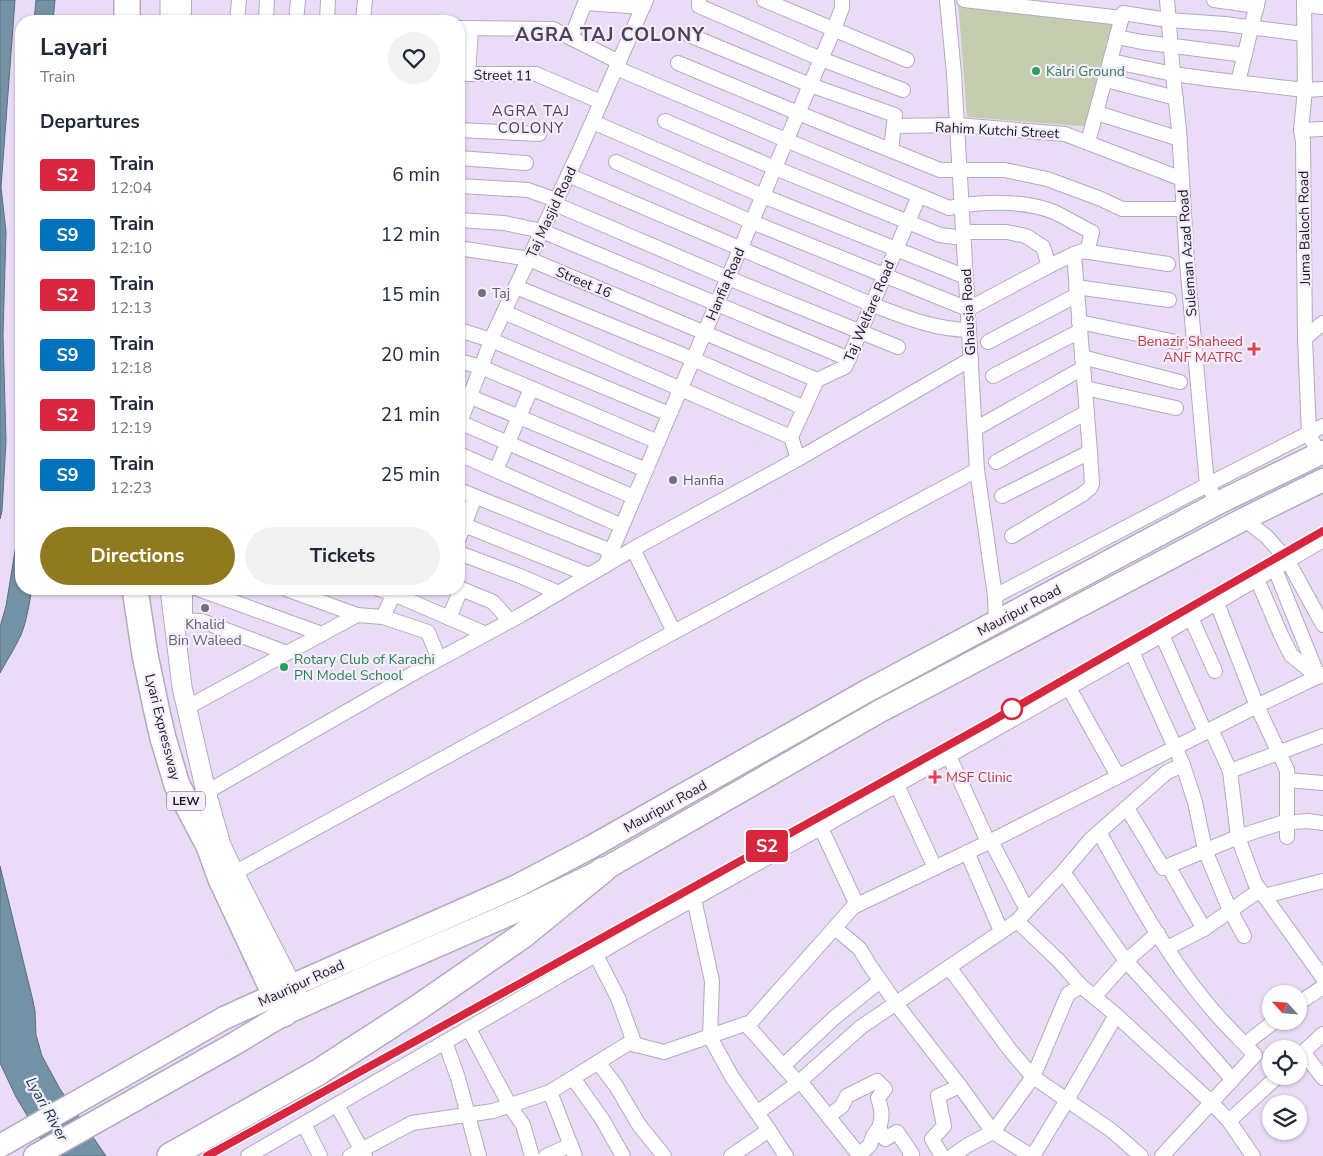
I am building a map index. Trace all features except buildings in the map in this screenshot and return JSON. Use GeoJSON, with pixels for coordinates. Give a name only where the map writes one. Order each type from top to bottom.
{"type":"FeatureCollection","features":[{"type":"Feature","properties":{"kind":"highway"},"geometry":{"type":"LineString","coordinates":[[127,0],[127,15]]}},
{"type":"Feature","properties":{"kind":"highway","name":"Mauripur Road"},"geometry":{"type":"LineString","coordinates":[[35,1156],[234,1044],[288,1000],[524,883],[591,847],[868,691],[996,622],[1212,494],[1321,453]]}},
{"type":"Feature","properties":{"kind":"highway","name":"Mauripur Road"},"geometry":{"type":"LineString","coordinates":[[0,1146],[224,1018],[288,1000],[526,907],[603,870],[880,711],[1244,519],[1323,480]]}},
{"type":"Feature","properties":{"kind":"highway","name":"Lyari Expressway"},"geometry":{"type":"LineString","coordinates":[[136,595],[145,655],[163,738],[177,785],[196,798],[209,846],[221,879],[288,1000]]}},
{"type":"Feature","properties":{"kind":"highway"},"geometry":{"type":"LineString","coordinates":[[170,1156],[317,1073],[416,1009],[522,936],[603,870]]}},
{"type":"Feature","properties":{"kind":"main road"},"geometry":{"type":"LineString","coordinates":[[170,0],[170,15]]}},
{"type":"Feature","properties":{"kind":"main road"},"geometry":{"type":"LineString","coordinates":[[172,595],[179,620],[182,687],[196,798],[234,873],[288,1000]]}},
{"type":"Feature","properties":{"kind":"street"},"geometry":{"type":"LineString","coordinates":[[184,0],[184,15]]}},
{"type":"Feature","properties":{"kind":"street"},"geometry":{"type":"LineString","coordinates":[[238,15],[239,0]]}},
{"type":"Feature","properties":{"kind":"street"},"geometry":{"type":"LineString","coordinates":[[266,15],[267,0]]}},
{"type":"Feature","properties":{"kind":"street"},"geometry":{"type":"LineString","coordinates":[[297,15],[298,0]]}},
{"type":"Feature","properties":{"kind":"street"},"geometry":{"type":"LineString","coordinates":[[327,15],[328,0]]}},
{"type":"Feature","properties":{"kind":"street"},"geometry":{"type":"LineString","coordinates":[[364,15],[365,0]]}},
{"type":"Feature","properties":{"kind":"street"},"geometry":{"type":"LineString","coordinates":[[699,0],[699,6],[821,59],[903,90]]}},
{"type":"Feature","properties":{"kind":"street"},"geometry":{"type":"LineString","coordinates":[[764,0],[907,60]]}},
{"type":"Feature","properties":{"kind":"street","name":"Hanfia Road"},"geometry":{"type":"LineString","coordinates":[[605,566],[834,29],[842,8],[842,0]]}},
{"type":"Feature","properties":{"kind":"street","name":"Ghausia Road"},"geometry":{"type":"LineString","coordinates":[[947,0],[954,74],[977,470],[995,596],[996,622]]}},
{"type":"Feature","properties":{"kind":"street"},"geometry":{"type":"LineString","coordinates":[[964,0],[1122,18]]}},
{"type":"Feature","properties":{"kind":"street","name":"Suleman Azad Road"},"geometry":{"type":"LineString","coordinates":[[1166,0],[1180,139],[1187,263],[1212,494]]}},
{"type":"Feature","properties":{"kind":"street"},"geometry":{"type":"LineString","coordinates":[[1214,0],[1257,3],[1238,82]]}},
{"type":"Feature","properties":{"kind":"street"},"geometry":{"type":"LineString","coordinates":[[1304,2],[1323,7]]}},
{"type":"Feature","properties":{"kind":"street","name":"Juma Baloch Road"},"geometry":{"type":"LineString","coordinates":[[1304,2],[1304,90],[1301,130],[1303,142],[1305,338],[1309,434],[1321,453]]}},
{"type":"Feature","properties":{"kind":"street"},"geometry":{"type":"LineString","coordinates":[[571,38],[585,3],[645,4]]}},
{"type":"Feature","properties":{"kind":"street","name":"Taj Masjid Road"},"geometry":{"type":"LineString","coordinates":[[465,392],[481,367],[491,340],[556,202],[645,4]]}},
{"type":"Feature","properties":{"kind":"street"},"geometry":{"type":"LineString","coordinates":[[1088,142],[1124,13],[1168,20],[1251,27],[1304,34]]}},
{"type":"Feature","properties":{"kind":"street"},"geometry":{"type":"LineString","coordinates":[[465,28],[554,29],[618,65],[786,140],[949,208],[962,205],[1004,203],[1033,205],[1055,213],[1092,232],[1080,253],[1077,291],[1092,481],[1090,488],[1083,494],[1012,536]]}},
{"type":"Feature","properties":{"kind":"street"},"geometry":{"type":"LineString","coordinates":[[689,35],[810,85],[895,115],[891,150]]}},
{"type":"Feature","properties":{"kind":"street"},"geometry":{"type":"LineString","coordinates":[[1117,37],[1245,55]]}},
{"type":"Feature","properties":{"kind":"street"},"geometry":{"type":"LineString","coordinates":[[1111,61],[1173,74],[1304,90],[1323,89]]}},
{"type":"Feature","properties":{"kind":"street"},"geometry":{"type":"LineString","coordinates":[[678,64],[940,170],[1005,170],[1047,179],[1122,209],[1184,209]]}},
{"type":"Feature","properties":{"kind":"street","name":"Street 11"},"geometry":{"type":"LineString","coordinates":[[465,74],[536,74],[601,102]]}},
{"type":"Feature","properties":{"kind":"street"},"geometry":{"type":"LineString","coordinates":[[1106,80],[1176,98]]}},
{"type":"Feature","properties":{"kind":"street"},"geometry":{"type":"LineString","coordinates":[[1097,114],[1180,139]]}},
{"type":"Feature","properties":{"kind":"street"},"geometry":{"type":"LineString","coordinates":[[665,121],[940,235],[1007,232],[1026,236],[1043,247],[1050,266]]}},
{"type":"Feature","properties":{"kind":"street"},"geometry":{"type":"LineString","coordinates":[[592,122],[763,196],[966,277]]}},
{"type":"Feature","properties":{"kind":"street","name":"Rahim Kutchi Street"},"geometry":{"type":"LineString","coordinates":[[894,126],[957,125],[1065,134],[1182,179]]}},
{"type":"Feature","properties":{"kind":"street"},"geometry":{"type":"LineString","coordinates":[[1301,130],[1323,128]]}},
{"type":"Feature","properties":{"kind":"street"},"geometry":{"type":"LineString","coordinates":[[465,130],[539,134]]}},
{"type":"Feature","properties":{"kind":"street"},"geometry":{"type":"LineString","coordinates":[[465,158],[526,163]]}},
{"type":"Feature","properties":{"kind":"street"},"geometry":{"type":"LineString","coordinates":[[616,162],[752,222],[968,309],[1050,266],[1080,253],[1168,264]]}},
{"type":"Feature","properties":{"kind":"street"},"geometry":{"type":"LineString","coordinates":[[568,175],[873,305],[936,326],[969,330]]}},
{"type":"Feature","properties":{"kind":"street"},"geometry":{"type":"LineString","coordinates":[[465,186],[528,190],[728,278],[898,347]]}},
{"type":"Feature","properties":{"kind":"street","name":"Taj Welfare Road"},"geometry":{"type":"LineString","coordinates":[[817,380],[846,367],[919,196]]}},
{"type":"Feature","properties":{"kind":"street"},"geometry":{"type":"LineString","coordinates":[[465,221],[504,224],[542,231],[849,359]]}},
{"type":"Feature","properties":{"kind":"street","name":"Street 16"},"geometry":{"type":"LineString","coordinates":[[465,249],[529,259],[817,380]]}},
{"type":"Feature","properties":{"kind":"street"},"geometry":{"type":"LineString","coordinates":[[516,287],[693,359],[804,408]]}},
{"type":"Feature","properties":{"kind":"street"},"geometry":{"type":"LineString","coordinates":[[988,342],[1077,291],[1169,300]]}},
{"type":"Feature","properties":{"kind":"street"},"geometry":{"type":"LineString","coordinates":[[504,312],[791,437]]}},
{"type":"Feature","properties":{"kind":"street"},"geometry":{"type":"LineString","coordinates":[[1305,338],[1323,323]]}},
{"type":"Feature","properties":{"kind":"street"},"geometry":{"type":"LineString","coordinates":[[993,376],[1080,327],[1176,342]]}},
{"type":"Feature","properties":{"kind":"street"},"geometry":{"type":"LineString","coordinates":[[465,332],[491,340],[670,414]]}},
{"type":"Feature","properties":{"kind":"street"},"geometry":{"type":"LineString","coordinates":[[196,798],[439,659],[798,459],[970,359]]}},
{"type":"Feature","properties":{"kind":"street"},"geometry":{"type":"LineString","coordinates":[[465,363],[481,367],[658,442]]}},
{"type":"Feature","properties":{"kind":"street"},"geometry":{"type":"LineString","coordinates":[[974,429],[1083,363],[1180,382]]}},
{"type":"Feature","properties":{"kind":"street"},"geometry":{"type":"LineString","coordinates":[[798,459],[791,437],[817,380]]}},
{"type":"Feature","properties":{"kind":"street"},"geometry":{"type":"LineString","coordinates":[[1085,388],[1176,408]]}},
{"type":"Feature","properties":{"kind":"street"},"geometry":{"type":"LineString","coordinates":[[496,470],[531,389]]}},
{"type":"Feature","properties":{"kind":"street"},"geometry":{"type":"LineString","coordinates":[[465,394],[646,470]]}},
{"type":"Feature","properties":{"kind":"street"},"geometry":{"type":"LineString","coordinates":[[996,462],[1087,412]]}},
{"type":"Feature","properties":{"kind":"street"},"geometry":{"type":"LineString","coordinates":[[465,425],[634,497]]}},
{"type":"Feature","properties":{"kind":"street"},"geometry":{"type":"LineString","coordinates":[[995,596],[1212,494],[1323,426]]}},
{"type":"Feature","properties":{"kind":"street"},"geometry":{"type":"LineString","coordinates":[[1002,496],[1090,452]]}},
{"type":"Feature","properties":{"kind":"street"},"geometry":{"type":"LineString","coordinates":[[465,457],[622,526]]}},
{"type":"Feature","properties":{"kind":"street"},"geometry":{"type":"LineString","coordinates":[[234,873],[674,632],[977,470]]}},
{"type":"Feature","properties":{"kind":"street"},"geometry":{"type":"LineString","coordinates":[[465,493],[611,551]]}},
{"type":"Feature","properties":{"kind":"street"},"geometry":{"type":"LineString","coordinates":[[465,516],[475,497]]}},
{"type":"Feature","properties":{"kind":"street"},"geometry":{"type":"LineString","coordinates":[[1244,519],[1288,561],[1323,625]]}},
{"type":"Feature","properties":{"kind":"street"},"geometry":{"type":"LineString","coordinates":[[465,526],[589,575]]}},
{"type":"Feature","properties":{"kind":"street"},"geometry":{"type":"LineString","coordinates":[[248,1156],[694,899],[1162,635],[1323,540]]}},
{"type":"Feature","properties":{"kind":"street"},"geometry":{"type":"LineString","coordinates":[[633,550],[674,632]]}},
{"type":"Feature","properties":{"kind":"street"},"geometry":{"type":"LineString","coordinates":[[465,557],[520,576],[559,593]]}},
{"type":"Feature","properties":{"kind":"street"},"geometry":{"type":"LineString","coordinates":[[1275,569],[1320,676]]}},
{"type":"Feature","properties":{"kind":"street"},"geometry":{"type":"LineString","coordinates":[[1257,579],[1280,635],[1291,656],[1320,676]]}},
{"type":"Feature","properties":{"kind":"street"},"geometry":{"type":"LineString","coordinates":[[465,591],[493,602],[510,621]]}},
{"type":"Feature","properties":{"kind":"street"},"geometry":{"type":"LineString","coordinates":[[184,595],[179,620],[202,621],[288,653]]}},
{"type":"Feature","properties":{"kind":"street"},"geometry":{"type":"LineString","coordinates":[[215,595],[322,634]]}},
{"type":"Feature","properties":{"kind":"street"},"geometry":{"type":"LineString","coordinates":[[302,595],[357,615],[383,617],[428,632],[439,659]]}},
{"type":"Feature","properties":{"kind":"street"},"geometry":{"type":"LineString","coordinates":[[383,617],[393,595]]}},
{"type":"Feature","properties":{"kind":"street"},"geometry":{"type":"LineString","coordinates":[[403,595],[486,634]]}},
{"type":"Feature","properties":{"kind":"street"},"geometry":{"type":"LineString","coordinates":[[449,618],[458,595]]}},
{"type":"Feature","properties":{"kind":"street"},"geometry":{"type":"LineString","coordinates":[[1217,603],[1257,706],[1287,770],[1287,830]]}},
{"type":"Feature","properties":{"kind":"street"},"geometry":{"type":"LineString","coordinates":[[186,708],[357,615]]}},
{"type":"Feature","properties":{"kind":"street"},"geometry":{"type":"LineString","coordinates":[[1191,618],[1215,671]]}},
{"type":"Feature","properties":{"kind":"street"},"geometry":{"type":"LineString","coordinates":[[1162,635],[1208,731],[1230,771],[1238,837],[1255,883],[1323,978]]}},
{"type":"Feature","properties":{"kind":"street"},"geometry":{"type":"LineString","coordinates":[[1132,652],[1183,765],[1195,802],[1206,850],[1230,910],[1244,936]]}},
{"type":"Feature","properties":{"kind":"street"},"geometry":{"type":"LineString","coordinates":[[337,1105],[359,1154],[412,1124],[493,1111],[550,1092],[629,1043],[664,1052],[752,1022],[853,907],[990,841],[1320,676]]}},
{"type":"Feature","properties":{"kind":"street"},"geometry":{"type":"LineString","coordinates":[[1069,688],[1118,776]]}},
{"type":"Feature","properties":{"kind":"street"},"geometry":{"type":"LineString","coordinates":[[1230,771],[1323,736]]}},
{"type":"Feature","properties":{"kind":"street"},"geometry":{"type":"LineString","coordinates":[[949,756],[990,841],[1027,910]]}},
{"type":"Feature","properties":{"kind":"street"},"geometry":{"type":"LineString","coordinates":[[758,1113],[799,1082],[861,1027],[1017,921],[1090,840],[1167,772],[1183,765]]}},
{"type":"Feature","properties":{"kind":"street"},"geometry":{"type":"LineString","coordinates":[[1286,780],[1323,783]]}},
{"type":"Feature","properties":{"kind":"street"},"geometry":{"type":"LineString","coordinates":[[897,785],[935,868]]}},
{"type":"Feature","properties":{"kind":"street"},"geometry":{"type":"LineString","coordinates":[[1127,808],[1163,868],[1238,837],[1281,823],[1287,830]]}},
{"type":"Feature","properties":{"kind":"street"},"geometry":{"type":"LineString","coordinates":[[1287,830],[1308,821],[1323,823]]}},
{"type":"Feature","properties":{"kind":"street"},"geometry":{"type":"LineString","coordinates":[[821,828],[857,905]]}},
{"type":"Feature","properties":{"kind":"street"},"geometry":{"type":"LineString","coordinates":[[1099,832],[1167,948],[1205,1002],[1255,1055],[1162,1156]]}},
{"type":"Feature","properties":{"kind":"street"},"geometry":{"type":"LineString","coordinates":[[967,852],[1002,931]]}},
{"type":"Feature","properties":{"kind":"street"},"geometry":{"type":"LineString","coordinates":[[1168,866],[1204,929]]}},
{"type":"Feature","properties":{"kind":"street"},"geometry":{"type":"LineString","coordinates":[[1062,872],[1126,961],[1232,1080]]}},
{"type":"Feature","properties":{"kind":"street"},"geometry":{"type":"LineString","coordinates":[[1167,948],[1204,929],[1230,910],[1262,893],[1323,881]]}},
{"type":"Feature","properties":{"kind":"street"},"geometry":{"type":"LineString","coordinates":[[694,899],[712,981],[710,1037],[732,1077],[786,1156]]}},
{"type":"Feature","properties":{"kind":"street"},"geometry":{"type":"LineString","coordinates":[[1017,921],[1059,961],[1081,986],[1116,1015],[1211,1102],[1229,1122],[1251,1155]]}},
{"type":"Feature","properties":{"kind":"street"},"geometry":{"type":"LineString","coordinates":[[835,928],[860,949],[880,981],[993,1132],[1032,1156],[1116,1015]]}},
{"type":"Feature","properties":{"kind":"street"},"geometry":{"type":"LineString","coordinates":[[1094,997],[1126,961],[1158,933]]}},
{"type":"Feature","properties":{"kind":"street"},"geometry":{"type":"LineString","coordinates":[[596,955],[618,998],[635,1045]]}},
{"type":"Feature","properties":{"kind":"street"},"geometry":{"type":"LineString","coordinates":[[949,966],[1010,1050],[1033,1077],[1111,1130],[1141,1156]]}},
{"type":"Feature","properties":{"kind":"street"},"geometry":{"type":"LineString","coordinates":[[783,1066],[834,1018],[880,981]]}},
{"type":"Feature","properties":{"kind":"street"},"geometry":{"type":"LineString","coordinates":[[952,1156],[971,1150],[993,1132],[1033,1077],[1068,994],[1081,986]]}},
{"type":"Feature","properties":{"kind":"street"},"geometry":{"type":"LineString","coordinates":[[1308,997],[1323,987]]}},
{"type":"Feature","properties":{"kind":"street"},"geometry":{"type":"LineString","coordinates":[[746,1024],[829,1116],[860,1156],[870,1145],[872,1136],[879,1128],[882,1111],[878,1098],[885,1089],[877,1081],[847,1096],[842,1106],[829,1116]]}},
{"type":"Feature","properties":{"kind":"street"},"geometry":{"type":"LineString","coordinates":[[469,1029],[510,1106],[523,1124],[532,1156]]}},
{"type":"Feature","properties":{"kind":"street"},"geometry":{"type":"LineString","coordinates":[[1245,1044],[1263,1030]]}},
{"type":"Feature","properties":{"kind":"street"},"geometry":{"type":"LineString","coordinates":[[1307,1049],[1323,1034]]}},
{"type":"Feature","properties":{"kind":"street"},"geometry":{"type":"LineString","coordinates":[[445,1042],[458,1078],[479,1156]]}},
{"type":"Feature","properties":{"kind":"street"},"geometry":{"type":"LineString","coordinates":[[1307,1061],[1323,1078]]}},
{"type":"Feature","properties":{"kind":"street"},"geometry":{"type":"LineString","coordinates":[[598,1062],[616,1086],[639,1125],[664,1156]]}},
{"type":"Feature","properties":{"kind":"street"},"geometry":{"type":"LineString","coordinates":[[573,1078],[602,1119],[623,1156]]}},
{"type":"Feature","properties":{"kind":"street"},"geometry":{"type":"LineString","coordinates":[[1229,1122],[1268,1085]]}},
{"type":"Feature","properties":{"kind":"street"},"geometry":{"type":"LineString","coordinates":[[942,1156],[932,1139],[944,1126],[938,1096],[960,1086]]}},
{"type":"Feature","properties":{"kind":"street"},"geometry":{"type":"LineString","coordinates":[[546,1156],[573,1151],[550,1092]]}},
{"type":"Feature","properties":{"kind":"street"},"geometry":{"type":"LineString","coordinates":[[304,1124],[320,1156]]}},
{"type":"Feature","properties":{"kind":"street"},"geometry":{"type":"LineString","coordinates":[[879,1128],[884,1139],[897,1132],[912,1154],[910,1156]]}},
{"type":"Feature","properties":{"kind":"street"},"geometry":{"type":"LineString","coordinates":[[731,1156],[769,1130]]}},
{"type":"Feature","properties":{"kind":"green space","name":"Kalri Ground"},"geometry":{"type":"Polygon","coordinates":[[[958,0],[1123,17],[1093,127],[967,117],[958,0]]]}},
{"type":"Feature","properties":{"kind":"water"},"geometry":{"type":"Polygon","coordinates":[[[0,0],[15,0],[1,187],[6,232],[3,335],[6,441],[0,519],[0,0]]]}},
{"type":"Feature","properties":{"kind":"water"},"geometry":{"type":"Polygon","coordinates":[[[36,0],[55,0],[54,15],[35,15],[36,0]]]}},
{"type":"Feature","properties":{"kind":"water"},"geometry":{"type":"Polygon","coordinates":[[[15,551],[15,595],[31,595],[21,635],[0,673],[0,627],[6,606],[15,551]]]}},
{"type":"Feature","properties":{"kind":"water","name":"Lyari River"},"geometry":{"type":"Polygon","coordinates":[[[0,866],[33,1001],[36,1035],[42,1056],[60,1089],[106,1156],[49,1156],[16,1097],[0,1063],[0,866]]]}},
{"type":"Feature","properties":{"kind":"railway"},"geometry":{"type":"LineString","coordinates":[[207,1156],[1007,712],[1323,531]]}},
{"type":"Feature","properties":{"kind":"train","name":"S2"},"geometry":{"type":"LineString","coordinates":[[207,1156],[990,722],[1323,531]]}},
{"type":"Feature","properties":{"kind":"place","name":"Kalri Ground"},"geometry":{"type":"Point","coordinates":[1036,71]}},
{"type":"Feature","properties":{"kind":"place","name":"Taj"},"geometry":{"type":"Point","coordinates":[482,293]}},
{"type":"Feature","properties":{"kind":"place","name":"Benazir Shaheed ANF MATRC"},"geometry":{"type":"Point","coordinates":[1254,349]}},
{"type":"Feature","properties":{"kind":"place","name":"Hanfia"},"geometry":{"type":"Point","coordinates":[673,480]}},
{"type":"Feature","properties":{"kind":"place","name":"Khalid Bin Waleed"},"geometry":{"type":"Point","coordinates":[205,608]}},
{"type":"Feature","properties":{"kind":"place","name":"Rotary Club of Karachi PN Model School"},"geometry":{"type":"Point","coordinates":[284,667]}},
{"type":"Feature","properties":{"kind":"place","name":"MSF Clinic"},"geometry":{"type":"Point","coordinates":[935,777]}},
{"type":"Feature","properties":{"kind":"district","name":"AGRA TAJ COLONY"},"geometry":{"type":"Point","coordinates":[610,34]}},
{"type":"Feature","properties":{"kind":"district","name":"AGRA TAJ COLONY"},"geometry":{"type":"Point","coordinates":[531,120]}}]}
